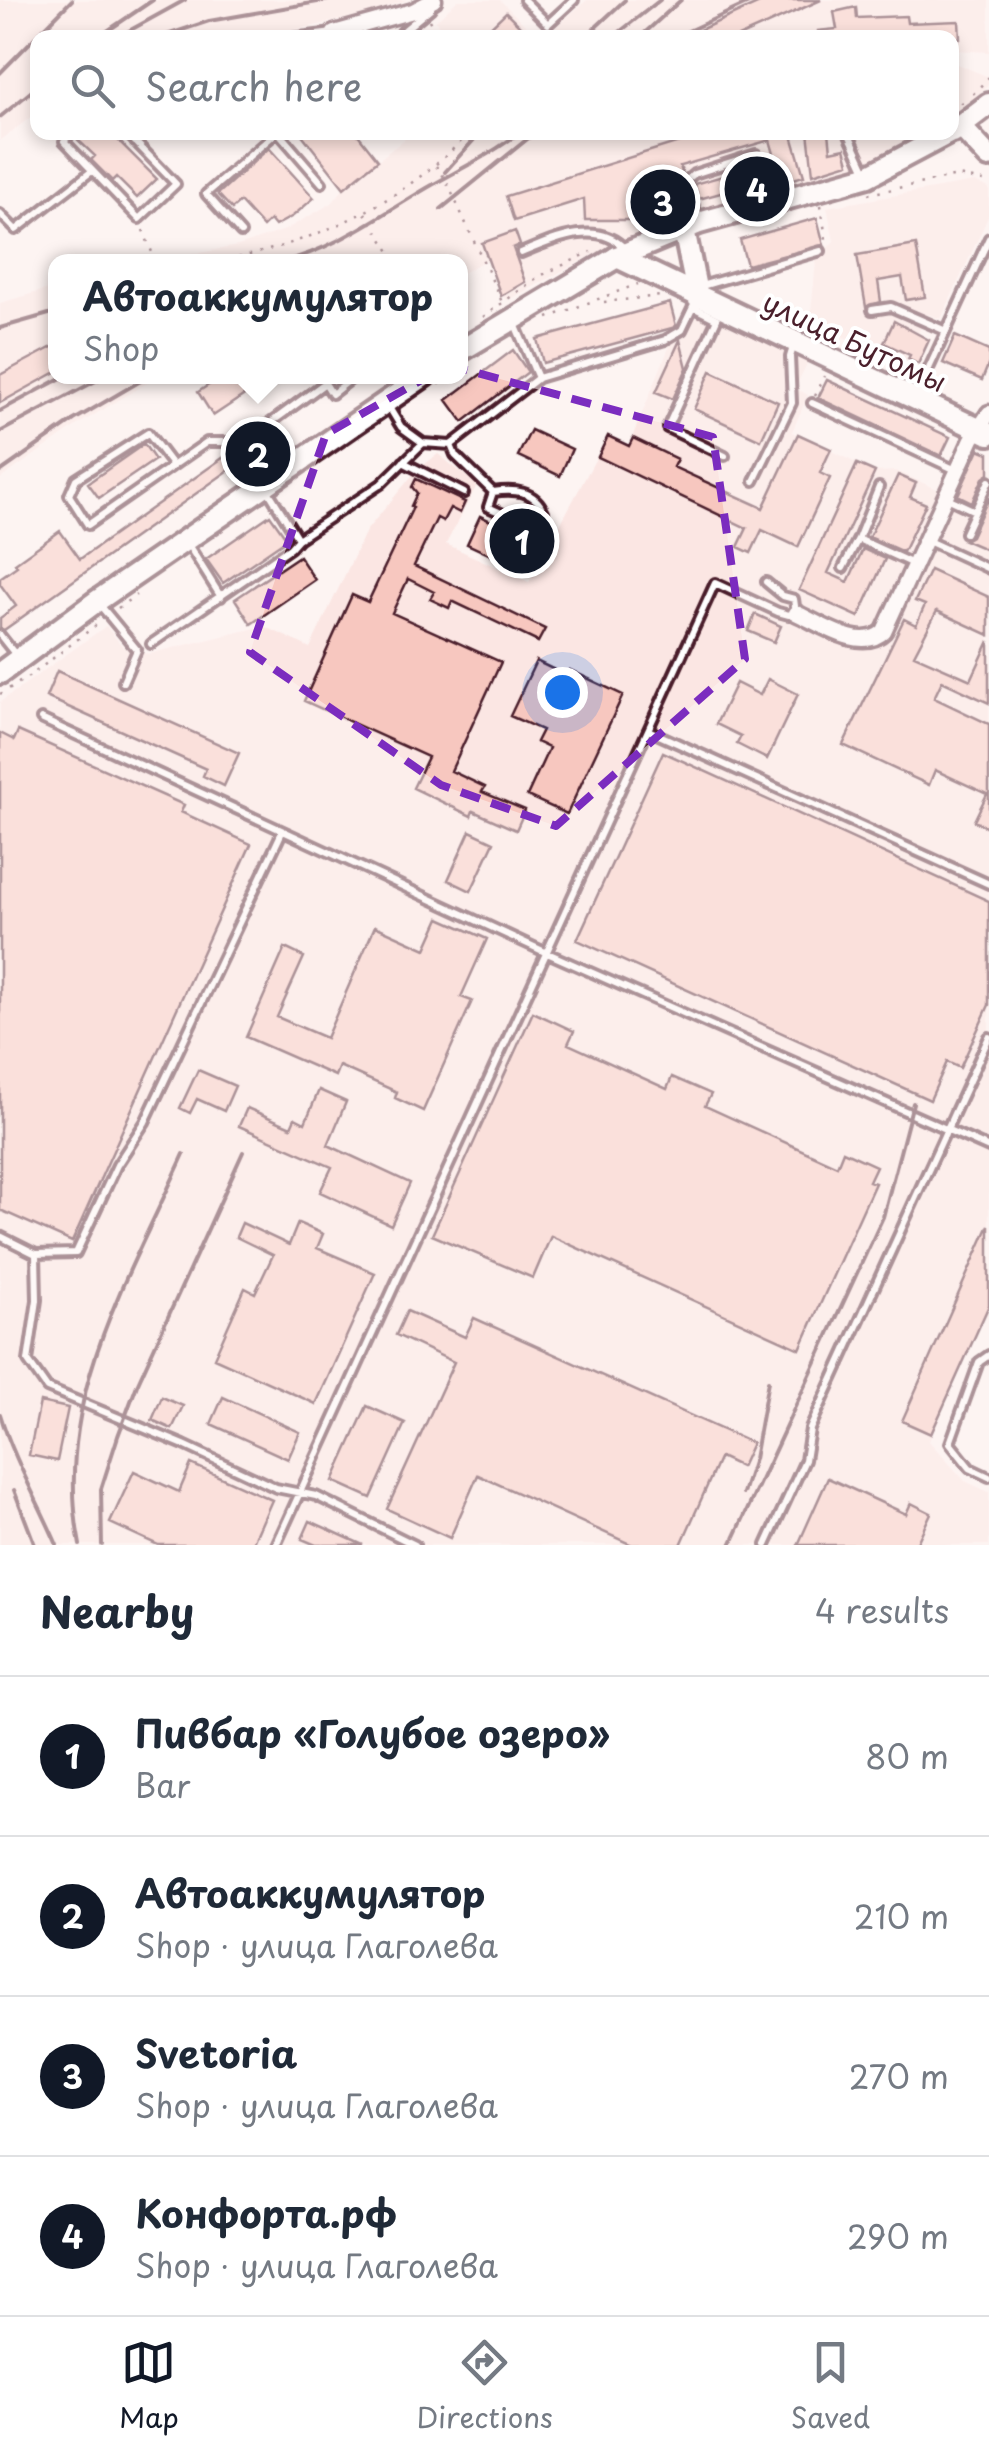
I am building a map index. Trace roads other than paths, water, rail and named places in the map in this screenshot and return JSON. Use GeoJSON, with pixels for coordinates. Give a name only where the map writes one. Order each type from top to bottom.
{"type":"FeatureCollection","features":[{"type":"Feature","properties":{"kind":"main road"},"geometry":{"type":"LineString","coordinates":[[959,122],[989,104]]}},
{"type":"Feature","properties":{"kind":"main road"},"geometry":{"type":"LineString","coordinates":[[959,135],[989,157]]}},
{"type":"Feature","properties":{"kind":"main road"},"geometry":{"type":"LineString","coordinates":[[468,346],[511,317],[623,255],[692,226],[864,186],[932,140]]}},
{"type":"Feature","properties":{"kind":"main road"},"geometry":{"type":"LineString","coordinates":[[692,226],[696,298]]}},
{"type":"Feature","properties":{"kind":"main road","name":"улица Бутомы"},"geometry":{"type":"LineString","coordinates":[[623,255],[653,282],[696,298],[720,314],[985,424]]}},
{"type":"Feature","properties":{"kind":"main road"},"geometry":{"type":"LineString","coordinates":[[6,667],[413,384]]}},
{"type":"Feature","properties":{"kind":"street"},"geometry":{"type":"LineString","coordinates":[[349,30],[437,0]]}},
{"type":"Feature","properties":{"kind":"street"},"geometry":{"type":"LineString","coordinates":[[796,613],[858,640],[877,638],[884,631],[957,471],[985,424]]}},
{"type":"Feature","properties":{"kind":"lane"},"geometry":{"type":"LineString","coordinates":[[405,30],[437,0]]}},
{"type":"Feature","properties":{"kind":"lane"},"geometry":{"type":"LineString","coordinates":[[524,0],[548,24],[574,0]]}},
{"type":"Feature","properties":{"kind":"lane"},"geometry":{"type":"LineString","coordinates":[[65,140],[139,219],[176,184],[136,142]]}},
{"type":"Feature","properties":{"kind":"lane"},"geometry":{"type":"LineString","coordinates":[[242,233],[206,194],[268,140]]}},
{"type":"Feature","properties":{"kind":"lane"},"geometry":{"type":"LineString","coordinates":[[284,140],[322,183]]}},
{"type":"Feature","properties":{"kind":"lane"},"geometry":{"type":"LineString","coordinates":[[850,140],[864,186]]}},
{"type":"Feature","properties":{"kind":"lane"},"geometry":{"type":"LineString","coordinates":[[692,226],[686,181],[694,174],[756,154]]}},
{"type":"Feature","properties":{"kind":"lane"},"geometry":{"type":"LineString","coordinates":[[0,214],[16,230],[92,170]]}},
{"type":"Feature","properties":{"kind":"lane"},"geometry":{"type":"LineString","coordinates":[[521,252],[550,240],[600,232],[618,239],[623,255]]}},
{"type":"Feature","properties":{"kind":"lane"},"geometry":{"type":"LineString","coordinates":[[985,424],[919,390],[989,239]]}},
{"type":"Feature","properties":{"kind":"lane"},"geometry":{"type":"LineString","coordinates":[[386,402],[401,426],[423,443],[451,445],[538,378],[665,340],[682,330],[696,298],[821,252]]}},
{"type":"Feature","properties":{"kind":"lane"},"geometry":{"type":"LineString","coordinates":[[872,310],[891,308],[946,331]]}},
{"type":"Feature","properties":{"kind":"lane"},"geometry":{"type":"LineString","coordinates":[[720,314],[667,428],[725,456]]}},
{"type":"Feature","properties":{"kind":"lane"},"geometry":{"type":"LineString","coordinates":[[511,317],[538,378]]}},
{"type":"Feature","properties":{"kind":"lane"},"geometry":{"type":"LineString","coordinates":[[754,481],[792,403],[790,357],[794,342]]}},
{"type":"Feature","properties":{"kind":"lane"},"geometry":{"type":"LineString","coordinates":[[172,466],[148,433],[76,479],[69,496],[88,526],[208,442],[229,443],[269,424],[324,384]]}},
{"type":"Feature","properties":{"kind":"lane"},"geometry":{"type":"LineString","coordinates":[[326,384],[332,394],[345,384]]}},
{"type":"Feature","properties":{"kind":"lane"},"geometry":{"type":"LineString","coordinates":[[812,403],[957,471]]}},
{"type":"Feature","properties":{"kind":"lane"},"geometry":{"type":"LineString","coordinates":[[229,443],[298,538]]}},
{"type":"Feature","properties":{"kind":"lane"},"geometry":{"type":"LineString","coordinates":[[151,644],[298,538],[381,484],[423,443]]}},
{"type":"Feature","properties":{"kind":"lane"},"geometry":{"type":"LineString","coordinates":[[451,445],[455,455],[493,492]]}},
{"type":"Feature","properties":{"kind":"lane"},"geometry":{"type":"LineString","coordinates":[[403,462],[464,493]]}},
{"type":"Feature","properties":{"kind":"lane"},"geometry":{"type":"LineString","coordinates":[[965,533],[989,481]]}},
{"type":"Feature","properties":{"kind":"lane"},"geometry":{"type":"LineString","coordinates":[[843,568],[879,486]]}},
{"type":"Feature","properties":{"kind":"lane"},"geometry":{"type":"LineString","coordinates":[[512,489],[532,496],[544,512],[536,529],[488,507],[493,492],[512,489]]}},
{"type":"Feature","properties":{"kind":"lane"},"geometry":{"type":"LineString","coordinates":[[945,497],[975,511]]}},
{"type":"Feature","properties":{"kind":"lane"},"geometry":{"type":"LineString","coordinates":[[858,539],[914,565]]}},
{"type":"Feature","properties":{"kind":"lane"},"geometry":{"type":"LineString","coordinates":[[926,540],[989,569]]}},
{"type":"Feature","properties":{"kind":"lane"},"geometry":{"type":"LineString","coordinates":[[187,542],[221,597]]}},
{"type":"Feature","properties":{"kind":"lane"},"geometry":{"type":"LineString","coordinates":[[276,1545],[714,583],[778,612],[796,613],[794,600],[782,596],[766,582]]}},
{"type":"Feature","properties":{"kind":"lane"},"geometry":{"type":"LineString","coordinates":[[97,601],[137,650],[123,682]]}},
{"type":"Feature","properties":{"kind":"lane"},"geometry":{"type":"LineString","coordinates":[[0,636],[6,667]]}},
{"type":"Feature","properties":{"kind":"lane"},"geometry":{"type":"LineString","coordinates":[[40,719],[545,952],[989,1148]]}},
{"type":"Feature","properties":{"kind":"lane"},"geometry":{"type":"LineString","coordinates":[[648,730],[989,884]]}},
{"type":"Feature","properties":{"kind":"lane"},"geometry":{"type":"LineString","coordinates":[[0,1236],[36,1254],[76,1253],[117,1165],[146,1122],[282,832]]}},
{"type":"Feature","properties":{"kind":"lane"},"geometry":{"type":"LineString","coordinates":[[766,1545],[805,1460],[810,1429],[989,1036]]}},
{"type":"Feature","properties":{"kind":"lane"},"geometry":{"type":"LineString","coordinates":[[36,1254],[36,1300],[28,1362],[47,1388],[276,1488],[300,1492],[415,1545]]}},
{"type":"Feature","properties":{"kind":"lane"},"geometry":{"type":"LineString","coordinates":[[989,1355],[980,1362],[950,1443],[970,1468],[989,1477]]}},
{"type":"Feature","properties":{"kind":"railway"},"geometry":{"type":"LineString","coordinates":[[42,30],[72,0]]}},
{"type":"Feature","properties":{"kind":"railway"},"geometry":{"type":"LineString","coordinates":[[109,30],[153,0]]}},
{"type":"Feature","properties":{"kind":"railway"},"geometry":{"type":"LineString","coordinates":[[131,30],[185,0]]}},
{"type":"Feature","properties":{"kind":"railway"},"geometry":{"type":"LineString","coordinates":[[182,30],[209,21],[329,0]]}},
{"type":"Feature","properties":{"kind":"railway"},"geometry":{"type":"LineString","coordinates":[[593,30],[625,0]]}},
{"type":"Feature","properties":{"kind":"railway"},"geometry":{"type":"LineString","coordinates":[[622,30],[660,0]]}},
{"type":"Feature","properties":{"kind":"railway"},"geometry":{"type":"LineString","coordinates":[[648,30],[681,0]]}},
{"type":"Feature","properties":{"kind":"railway"},"geometry":{"type":"LineString","coordinates":[[690,30],[755,0]]}},
{"type":"Feature","properties":{"kind":"railway"},"geometry":{"type":"LineString","coordinates":[[0,73],[30,43]]}},
{"type":"Feature","properties":{"kind":"railway"},"geometry":{"type":"LineString","coordinates":[[0,117],[30,93]]}},
{"type":"Feature","properties":{"kind":"railway"},"geometry":{"type":"LineString","coordinates":[[445,172],[474,140]]}},
{"type":"Feature","properties":{"kind":"railway"},"geometry":{"type":"LineString","coordinates":[[305,254],[356,231],[508,140]]}},
{"type":"Feature","properties":{"kind":"railway"},"geometry":{"type":"LineString","coordinates":[[441,209],[526,140]]}},
{"type":"Feature","properties":{"kind":"railway"},"geometry":{"type":"LineString","coordinates":[[0,328],[48,314]]}},
{"type":"Feature","properties":{"kind":"railway"},"geometry":{"type":"LineString","coordinates":[[0,411],[50,384]]}},
{"type":"Feature","properties":{"kind":"railway"},"geometry":{"type":"LineString","coordinates":[[0,432],[90,384]]}},
{"type":"Feature","properties":{"kind":"railway"},"geometry":{"type":"LineString","coordinates":[[0,472],[74,420],[135,384]]}},
{"type":"Feature","properties":{"kind":"railway"},"geometry":{"type":"LineString","coordinates":[[731,1545],[883,1217],[913,1103]]}},
{"type":"Feature","properties":{"kind":"railway"},"geometry":{"type":"LineString","coordinates":[[102,1545],[101,1489],[118,1436],[137,1385],[243,1152]]}},
{"type":"Feature","properties":{"kind":"railway"},"geometry":{"type":"LineString","coordinates":[[80,1545],[74,1493],[76,1441],[85,1392],[119,1295],[184,1154]]}},
{"type":"Feature","properties":{"kind":"railway"},"geometry":{"type":"LineString","coordinates":[[743,1493],[754,1459],[768,1381]]}},
{"type":"Feature","properties":{"kind":"railway"},"geometry":{"type":"LineString","coordinates":[[0,1414],[57,1545]]}},
{"type":"Feature","properties":{"kind":"railway"},"geometry":{"type":"LineString","coordinates":[[14,1490],[35,1545]]}},
{"type":"Feature","properties":{"kind":"place","name":"Конфорта.рф"},"geometry":{"type":"Point","coordinates":[757,189]}},
{"type":"Feature","properties":{"kind":"place","name":"Svetoria"},"geometry":{"type":"Point","coordinates":[663,202]}},
{"type":"Feature","properties":{"kind":"place","name":"Автоаккумулятор"},"geometry":{"type":"Point","coordinates":[258,454]}},
{"type":"Feature","properties":{"kind":"place","name":"Пивбар «Голубое озеро»"},"geometry":{"type":"Point","coordinates":[522,541]}}]}
